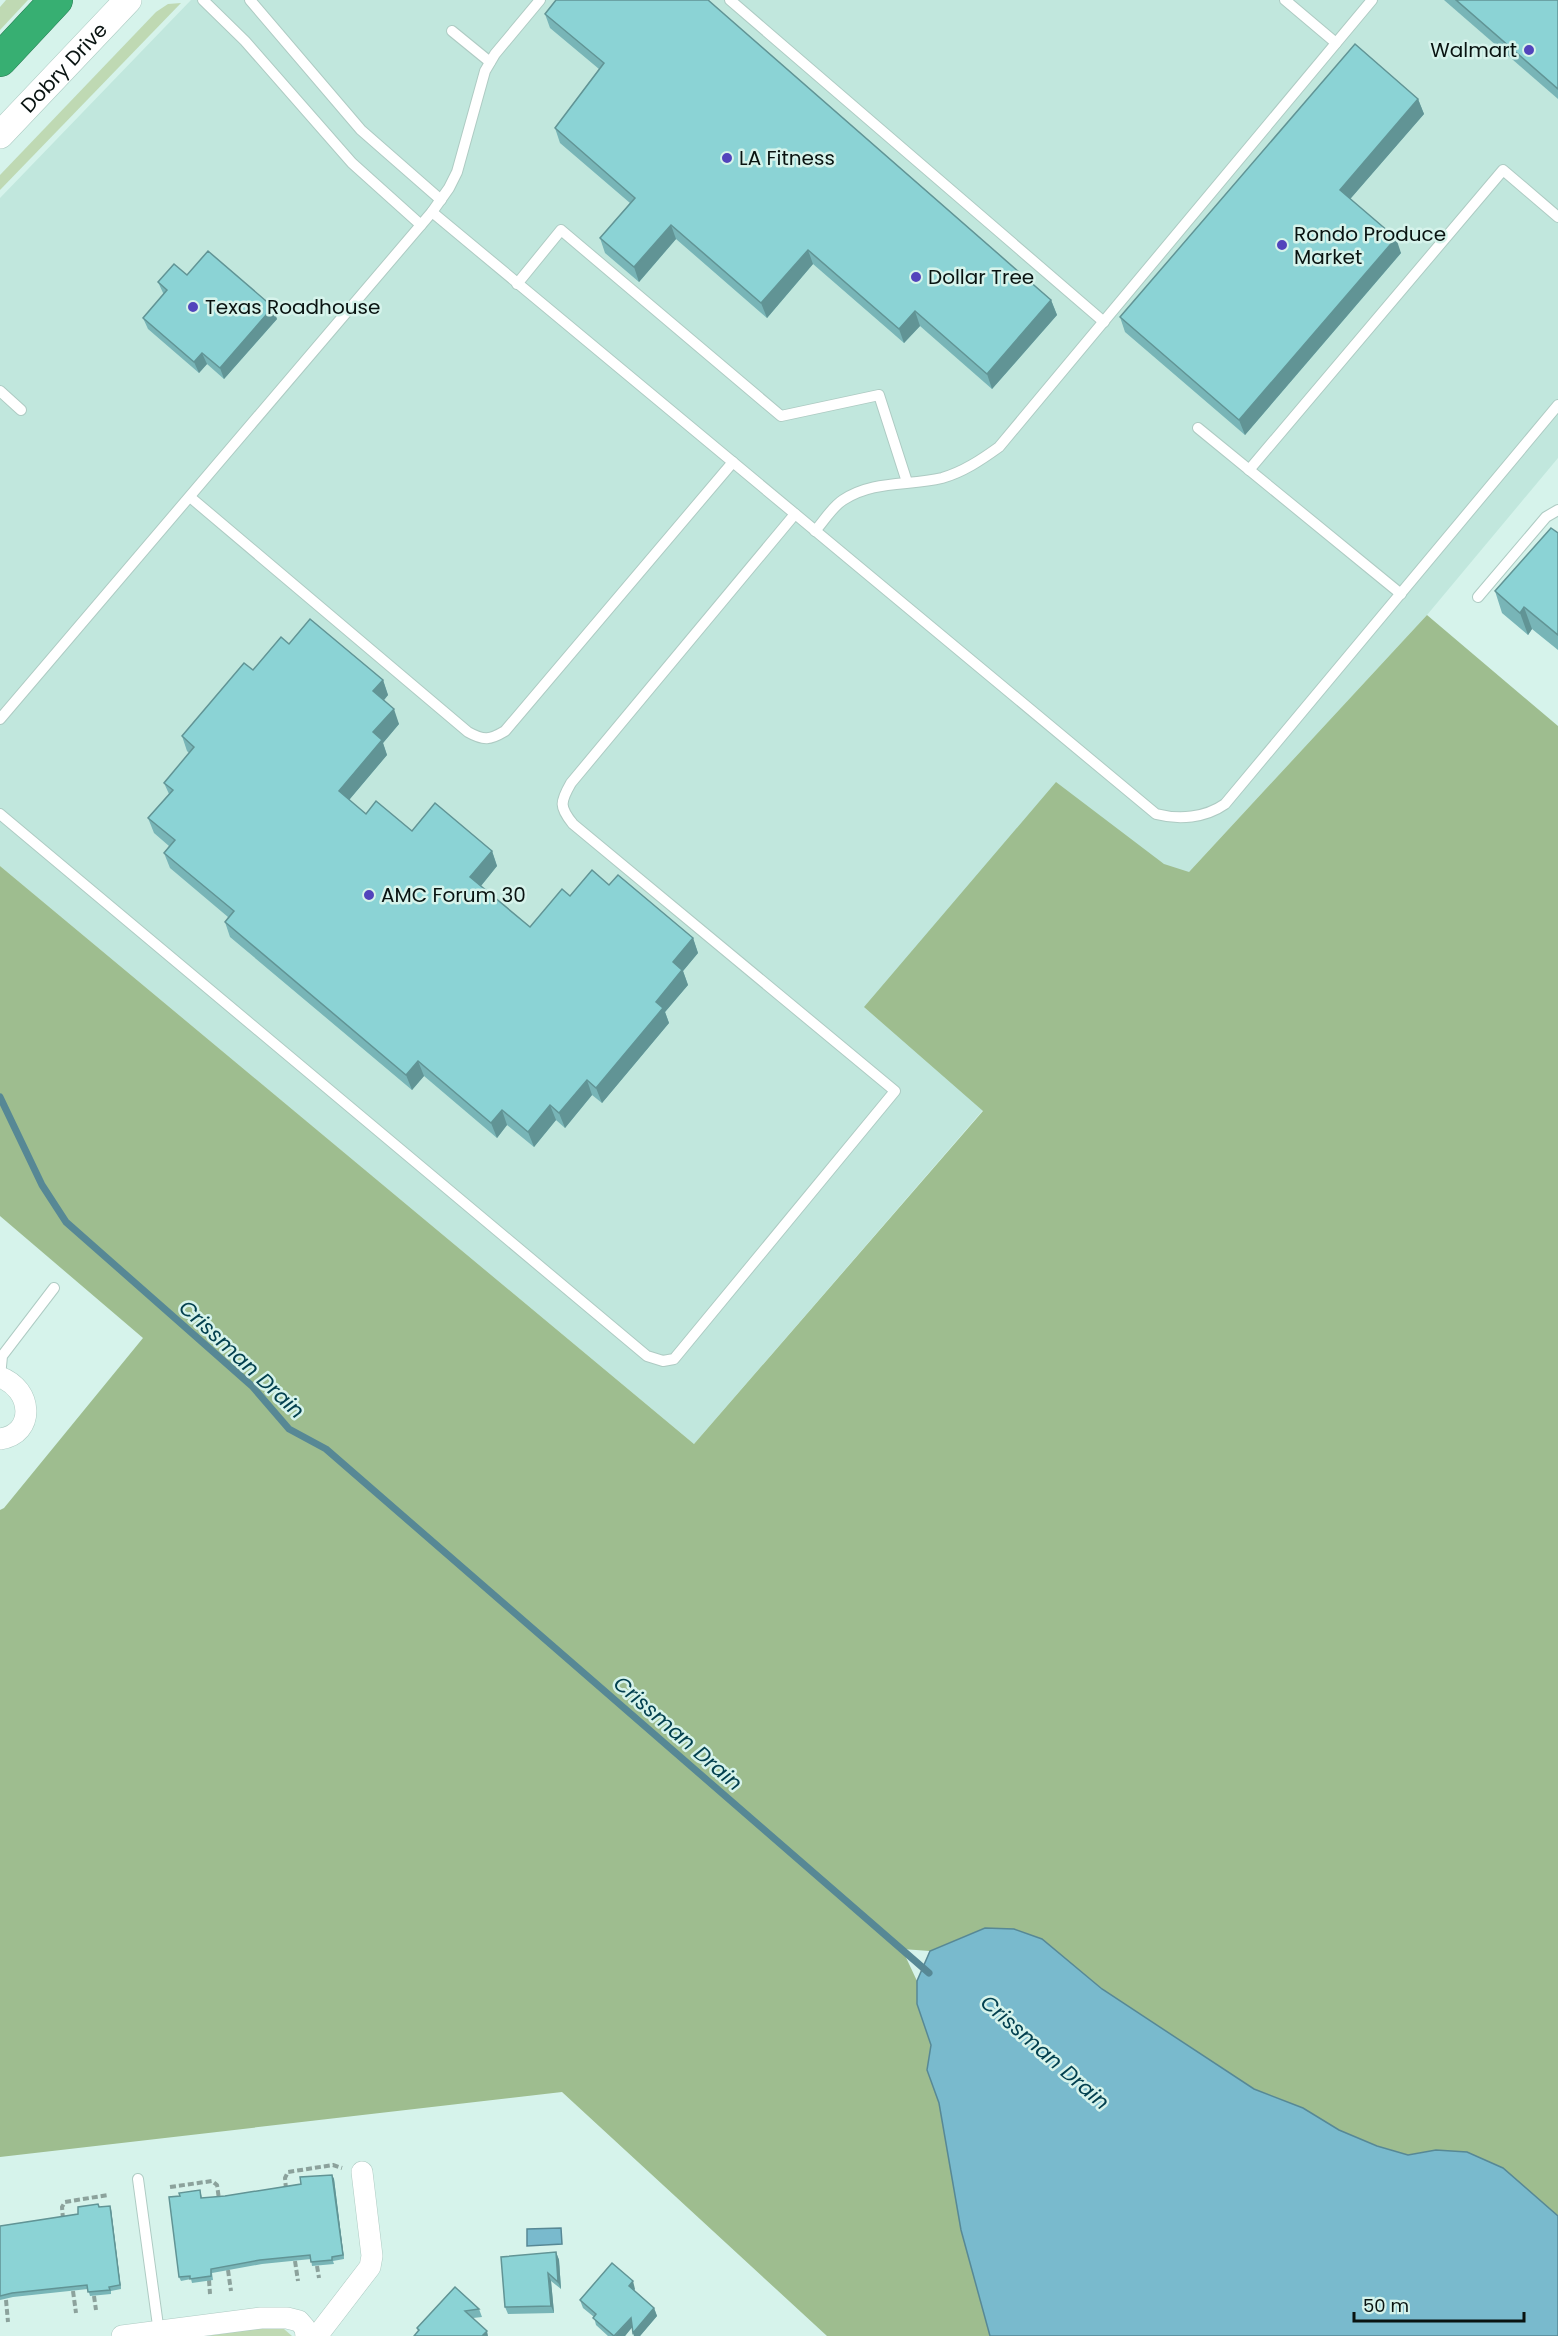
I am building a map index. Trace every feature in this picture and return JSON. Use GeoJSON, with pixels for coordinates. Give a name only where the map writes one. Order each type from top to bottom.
{"type":"FeatureCollection","features":[{"type":"Feature","properties":{"kind":"highway"},"geometry":{"type":"LineString","coordinates":[[0,60],[56,0]]}},
{"type":"Feature","properties":{"kind":"street","name":"Dobry Drive"},"geometry":{"type":"LineString","coordinates":[[0,135],[128,0]]}},
{"type":"Feature","properties":{"kind":"street"},"geometry":{"type":"LineString","coordinates":[[0,1377],[12,1381],[20,1389],[26,1412],[15,1432],[0,1439]]}},
{"type":"Feature","properties":{"kind":"street"},"geometry":{"type":"LineString","coordinates":[[317,2336],[366,2274],[371,2261],[356,2173]]}},
{"type":"Feature","properties":{"kind":"street"},"geometry":{"type":"LineString","coordinates":[[122,2336],[261,2318],[300,2327],[306,2319],[339,2308]]}},
{"type":"Feature","properties":{"kind":"lane"},"geometry":{"type":"LineString","coordinates":[[203,0],[245,40],[352,164],[421,225]]}},
{"type":"Feature","properties":{"kind":"lane"},"geometry":{"type":"LineString","coordinates":[[250,0],[361,130],[441,200]]}},
{"type":"Feature","properties":{"kind":"lane"},"geometry":{"type":"LineString","coordinates":[[0,719],[432,212],[457,172],[480,87],[490,62],[540,0]]}},
{"type":"Feature","properties":{"kind":"lane"},"geometry":{"type":"LineString","coordinates":[[730,0],[1104,322]]}},
{"type":"Feature","properties":{"kind":"lane"},"geometry":{"type":"LineString","coordinates":[[1285,0],[1336,43]]}},
{"type":"Feature","properties":{"kind":"lane"},"geometry":{"type":"LineString","coordinates":[[815,531],[840,501],[855,493],[875,486],[943,477],[981,460],[999,447],[1372,0]]}},
{"type":"Feature","properties":{"kind":"lane"},"geometry":{"type":"LineString","coordinates":[[452,31],[490,62]]}},
{"type":"Feature","properties":{"kind":"lane"},"geometry":{"type":"LineString","coordinates":[[1249,470],[1503,170],[1558,217]]}},
{"type":"Feature","properties":{"kind":"lane"},"geometry":{"type":"LineString","coordinates":[[432,212],[1156,814],[1169,818],[1202,815],[1225,804],[1558,405]]}},
{"type":"Feature","properties":{"kind":"lane"},"geometry":{"type":"LineString","coordinates":[[518,284],[561,230],[781,416],[879,395],[907,483]]}},
{"type":"Feature","properties":{"kind":"lane"},"geometry":{"type":"LineString","coordinates":[[0,391],[21,410]]}},
{"type":"Feature","properties":{"kind":"lane"},"geometry":{"type":"LineString","coordinates":[[1198,428],[1401,594]]}},
{"type":"Feature","properties":{"kind":"lane"},"geometry":{"type":"LineString","coordinates":[[190,496],[468,732],[482,740],[493,738],[505,731],[733,462]]}},
{"type":"Feature","properties":{"kind":"lane"},"geometry":{"type":"LineString","coordinates":[[1478,597],[1546,517],[1558,510]]}},
{"type":"Feature","properties":{"kind":"lane"},"geometry":{"type":"LineString","coordinates":[[0,814],[647,1356],[663,1361],[674,1359],[895,1091],[573,824],[562,811],[562,798],[571,783],[795,514]]}},
{"type":"Feature","properties":{"kind":"lane"},"geometry":{"type":"LineString","coordinates":[[0,1377],[2,1356],[54,1288]]}},
{"type":"Feature","properties":{"kind":"lane"},"geometry":{"type":"LineString","coordinates":[[138,2179],[159,2333]]}},
{"type":"Feature","properties":{"kind":"path"},"geometry":{"type":"LineString","coordinates":[[286,2190],[286,2175],[304,2169],[333,2165],[356,2173]]}},
{"type":"Feature","properties":{"kind":"path"},"geometry":{"type":"LineString","coordinates":[[304,2169],[306,2180]]}},
{"type":"Feature","properties":{"kind":"path"},"geometry":{"type":"LineString","coordinates":[[170,2187],[215,2182],[219,2199]]}},
{"type":"Feature","properties":{"kind":"path"},"geometry":{"type":"LineString","coordinates":[[196,2183],[197,2194]]}},
{"type":"Feature","properties":{"kind":"path"},"geometry":{"type":"LineString","coordinates":[[63,2220],[63,2204],[108,2195]]}},
{"type":"Feature","properties":{"kind":"path"},"geometry":{"type":"LineString","coordinates":[[81,2199],[83,2210]]}},
{"type":"Feature","properties":{"kind":"path"},"geometry":{"type":"LineString","coordinates":[[295,2261],[298,2281]]}},
{"type":"Feature","properties":{"kind":"path"},"geometry":{"type":"LineString","coordinates":[[317,2266],[319,2278]]}},
{"type":"Feature","properties":{"kind":"path"},"geometry":{"type":"LineString","coordinates":[[228,2270],[231,2291]]}},
{"type":"Feature","properties":{"kind":"path"},"geometry":{"type":"LineString","coordinates":[[209,2280],[210,2294]]}},
{"type":"Feature","properties":{"kind":"path"},"geometry":{"type":"LineString","coordinates":[[73,2291],[76,2313]]}},
{"type":"Feature","properties":{"kind":"path"},"geometry":{"type":"LineString","coordinates":[[94,2296],[96,2310]]}},
{"type":"Feature","properties":{"kind":"path"},"geometry":{"type":"LineString","coordinates":[[6,2300],[8,2322]]}},
{"type":"Feature","properties":{"kind":"shaded area"},"geometry":{"type":"Polygon","coordinates":[[[6,0],[28,0],[0,30],[0,7],[6,0]]]}},
{"type":"Feature","properties":{"kind":"shaded area"},"geometry":{"type":"Polygon","coordinates":[[[191,0],[1558,0],[1558,458],[1427,615],[1189,872],[694,1444],[0,866],[0,198],[191,0]]]}},
{"type":"Feature","properties":{"kind":"shaded area"},"geometry":{"type":"Polygon","coordinates":[[[181,3],[0,190],[0,175],[156,12],[168,4],[181,3]]]}},
{"type":"Feature","properties":{"kind":"shaded area"},"geometry":{"type":"Polygon","coordinates":[[[271,2327],[284,2329],[292,2336],[206,2336],[271,2327]]]}},
{"type":"Feature","properties":{"kind":"green space"},"geometry":{"type":"Polygon","coordinates":[[[1427,615],[1558,726],[1558,2216],[1436,2150],[1408,2155],[1377,2146],[1339,2130],[1303,2108],[1254,2089],[1102,1989],[1042,1939],[985,1928],[930,1951],[902,1949],[917,1981],[917,2004],[931,2045],[927,2070],[939,2103],[961,2230],[990,2336],[827,2336],[562,2092],[0,2157],[0,1510],[143,1338],[0,1216],[0,866],[694,1444],[983,1111],[864,1007],[1056,782],[1164,864],[1189,872],[1427,615]]]}},
{"type":"Feature","properties":{"kind":"water"},"geometry":{"type":"Polygon","coordinates":[[[985,1928],[1014,1929],[1042,1939],[1102,1989],[1254,2089],[1303,2108],[1339,2130],[1377,2146],[1408,2155],[1436,2150],[1467,2152],[1503,2168],[1558,2216],[1558,2336],[990,2336],[961,2230],[939,2103],[927,2070],[931,2045],[917,2004],[917,1981],[930,1951],[985,1928]]]}},
{"type":"Feature","properties":{"kind":"water"},"geometry":{"type":"Polygon","coordinates":[[[561,2228],[562,2244],[527,2246],[527,2229],[561,2228]]]}},
{"type":"Feature","properties":{"kind":"building","name":"LA Fitness"},"geometry":{"type":"Polygon","coordinates":[[[556,0],[708,0],[1051,300],[987,374],[915,311],[899,329],[808,250],[761,303],[671,225],[634,267],[600,238],[635,198],[555,128],[604,63],[545,14],[556,0]]]}},
{"type":"Feature","properties":{"kind":"building","name":"Walmart"},"geometry":{"type":"Polygon","coordinates":[[[1456,0],[1558,0],[1558,89],[1456,0]]]}},
{"type":"Feature","properties":{"kind":"building"},"geometry":{"type":"Polygon","coordinates":[[[1355,44],[1418,99],[1340,190],[1396,238],[1239,420],[1120,317],[1355,44]]]}},
{"type":"Feature","properties":{"kind":"building"},"geometry":{"type":"Polygon","coordinates":[[[208,251],[273,307],[220,368],[202,353],[194,362],[143,318],[167,290],[158,282],[174,264],[187,275],[208,251]]]}},
{"type":"Feature","properties":{"kind":"building"},"geometry":{"type":"Polygon","coordinates":[[[1551,528],[1558,533],[1558,635],[1524,607],[1520,613],[1495,591],[1551,528]]]}},
{"type":"Feature","properties":{"kind":"building","name":"AMC Forum 30"},"geometry":{"type":"Polygon","coordinates":[[[310,619],[383,680],[373,691],[394,709],[373,732],[382,740],[339,791],[366,814],[376,801],[412,831],[435,803],[492,851],[470,877],[530,927],[562,889],[570,896],[592,870],[609,885],[618,875],[693,938],[673,962],[682,970],[656,1002],[663,1008],[596,1088],[587,1080],[559,1113],[550,1105],[528,1132],[502,1110],[491,1123],[418,1061],[406,1075],[225,922],[234,911],[164,853],[175,840],[148,818],[173,790],[164,783],[194,747],[182,736],[244,663],[253,670],[281,637],[289,644],[310,619]]]}},
{"type":"Feature","properties":{"kind":"building"},"geometry":{"type":"Polygon","coordinates":[[[332,2175],[343,2255],[332,2257],[332,2260],[311,2262],[310,2255],[260,2260],[211,2269],[211,2276],[190,2279],[190,2276],[179,2277],[169,2197],[200,2190],[201,2198],[225,2196],[301,2184],[300,2177],[332,2175]]]}},
{"type":"Feature","properties":{"kind":"building"},"geometry":{"type":"Polygon","coordinates":[[[98,2204],[99,2207],[110,2206],[120,2285],[109,2287],[110,2290],[88,2292],[87,2285],[0,2296],[0,2226],[78,2214],[78,2207],[98,2204]]]}},
{"type":"Feature","properties":{"kind":"building"},"geometry":{"type":"Polygon","coordinates":[[[556,2252],[558,2282],[548,2273],[551,2306],[505,2307],[501,2257],[556,2252]]]}},
{"type":"Feature","properties":{"kind":"building"},"geometry":{"type":"Polygon","coordinates":[[[612,2263],[633,2281],[629,2286],[654,2308],[633,2333],[631,2318],[614,2336],[593,2318],[596,2314],[580,2300],[612,2263]]]}},
{"type":"Feature","properties":{"kind":"building"},"geometry":{"type":"Polygon","coordinates":[[[455,2287],[479,2309],[465,2311],[487,2331],[482,2336],[414,2336],[419,2330],[417,2328],[455,2287]]]}},
{"type":"Feature","properties":{"kind":"waterway","name":"Crissman Drain"},"geometry":{"type":"LineString","coordinates":[[0,1097],[42,1185],[66,1222],[252,1386],[289,1429],[326,1449],[929,1973]]}},
{"type":"Feature","properties":{"kind":"place","name":"Walmart"},"geometry":{"type":"Point","coordinates":[1529,50]}},
{"type":"Feature","properties":{"kind":"place","name":"LA Fitness"},"geometry":{"type":"Point","coordinates":[727,158]}},
{"type":"Feature","properties":{"kind":"place","name":"Rondo Produce Market"},"geometry":{"type":"Point","coordinates":[1282,245]}},
{"type":"Feature","properties":{"kind":"place","name":"Dollar Tree"},"geometry":{"type":"Point","coordinates":[916,277]}},
{"type":"Feature","properties":{"kind":"place","name":"Texas Roadhouse"},"geometry":{"type":"Point","coordinates":[193,307]}},
{"type":"Feature","properties":{"kind":"place","name":"AMC Forum 30"},"geometry":{"type":"Point","coordinates":[369,895]}}]}
